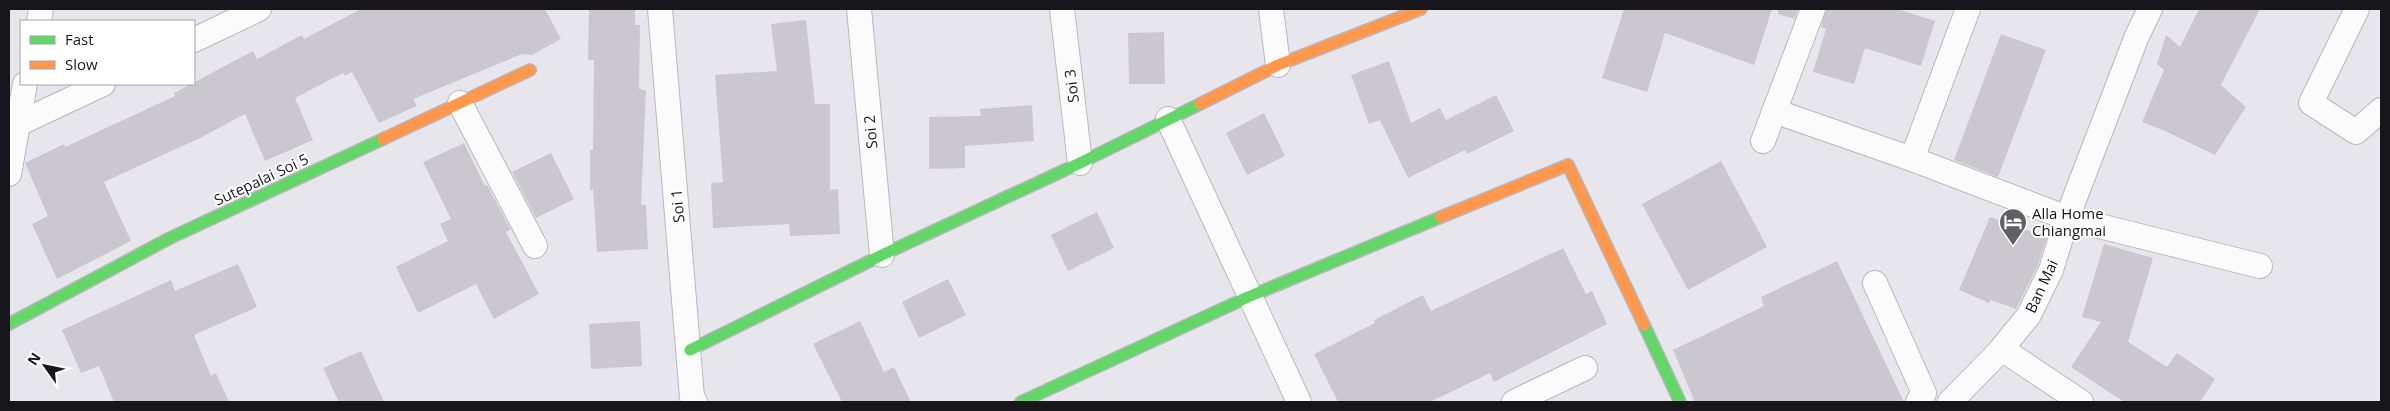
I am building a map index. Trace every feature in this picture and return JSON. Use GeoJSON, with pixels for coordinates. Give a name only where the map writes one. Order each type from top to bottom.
{"type":"FeatureCollection","features":[{"type":"Feature","properties":{"kind":"street"},"geometry":{"type":"LineString","coordinates":[[195,40],[259,9]]}},
{"type":"Feature","properties":{"kind":"street","name":"Soi 1"},"geometry":{"type":"LineString","coordinates":[[660,9],[690,350],[692,398],[695,402]]}},
{"type":"Feature","properties":{"kind":"street","name":"Soi 2"},"geometry":{"type":"LineString","coordinates":[[859,9],[882,255]]}},
{"type":"Feature","properties":{"kind":"street","name":"Soi 3"},"geometry":{"type":"LineString","coordinates":[[1062,9],[1080,163]]}},
{"type":"Feature","properties":{"kind":"street"},"geometry":{"type":"LineString","coordinates":[[1271,9],[1278,65]]}},
{"type":"Feature","properties":{"kind":"street"},"geometry":{"type":"LineString","coordinates":[[690,350],[882,255],[1080,163],[1278,65],[1421,9]]}},
{"type":"Feature","properties":{"kind":"street"},"geometry":{"type":"LineString","coordinates":[[1763,141],[1813,9]]}},
{"type":"Feature","properties":{"kind":"street"},"geometry":{"type":"LineString","coordinates":[[1912,158],[1968,9]]}},
{"type":"Feature","properties":{"kind":"street","name":"Ban Mai"},"geometry":{"type":"LineString","coordinates":[[1950,402],[2002,349],[2032,308],[2051,270],[2067,218],[2137,36],[2150,9]]}},
{"type":"Feature","properties":{"kind":"street"},"geometry":{"type":"LineString","coordinates":[[2357,9],[2311,102],[2356,132],[2381,110]]}},
{"type":"Feature","properties":{"kind":"street","name":"Sutepalai Soi 5"},"geometry":{"type":"LineString","coordinates":[[9,324],[170,238],[530,70]]}},
{"type":"Feature","properties":{"kind":"street"},"geometry":{"type":"LineString","coordinates":[[9,174],[16,125],[25,85]]}},
{"type":"Feature","properties":{"kind":"street"},"geometry":{"type":"LineString","coordinates":[[16,125],[100,85]]}},
{"type":"Feature","properties":{"kind":"street"},"geometry":{"type":"LineString","coordinates":[[460,103],[535,246]]}},
{"type":"Feature","properties":{"kind":"street"},"geometry":{"type":"LineString","coordinates":[[1774,111],[1912,158],[2067,218],[2142,235],[2260,266]]}},
{"type":"Feature","properties":{"kind":"street"},"geometry":{"type":"LineString","coordinates":[[1168,119],[1248,297],[1298,402]]}},
{"type":"Feature","properties":{"kind":"street"},"geometry":{"type":"LineString","coordinates":[[1021,402],[1248,297],[1568,165],[1680,402]]}},
{"type":"Feature","properties":{"kind":"street"},"geometry":{"type":"LineString","coordinates":[[1875,284],[1924,393],[1918,402]]}},
{"type":"Feature","properties":{"kind":"street"},"geometry":{"type":"LineString","coordinates":[[2002,349],[2081,402]]}},
{"type":"Feature","properties":{"kind":"street"},"geometry":{"type":"LineString","coordinates":[[1514,402],[1585,368]]}},
{"type":"Feature","properties":{"kind":"building"},"geometry":{"type":"Polygon","coordinates":[[[361,9],[545,9],[561,39],[532,55],[522,54],[413,99],[417,106],[379,123],[352,72],[345,76],[343,73],[295,98],[313,140],[265,161],[245,114],[202,137],[104,182],[131,241],[57,279],[32,224],[48,216],[25,163],[64,144],[65,147],[175,96],[174,93],[189,85],[195,85],[195,82],[253,51],[257,59],[302,35],[304,39],[361,9]]]}},
{"type":"Feature","properties":{"kind":"building"},"geometry":{"type":"Polygon","coordinates":[[[589,9],[635,9],[635,25],[640,25],[639,89],[646,90],[641,205],[646,205],[648,249],[597,252],[593,189],[590,191],[590,150],[593,150],[594,60],[588,60],[589,9]]]}},
{"type":"Feature","properties":{"kind":"building"},"geometry":{"type":"Polygon","coordinates":[[[1624,9],[1772,9],[1754,65],[1665,33],[1647,92],[1602,78],[1624,9]]]}},
{"type":"Feature","properties":{"kind":"building"},"geometry":{"type":"Polygon","coordinates":[[[1778,9],[1798,9],[1795,19],[1778,14],[1778,9]]]}},
{"type":"Feature","properties":{"kind":"building"},"geometry":{"type":"Polygon","coordinates":[[[1826,9],[1897,9],[1935,21],[1921,66],[1865,48],[1854,84],[1813,72],[1826,29],[1821,27],[1826,9]]]}},
{"type":"Feature","properties":{"kind":"building"},"geometry":{"type":"Polygon","coordinates":[[[2199,9],[2260,9],[2221,85],[2246,107],[2215,155],[2142,122],[2164,70],[2157,64],[2166,35],[2180,47],[2199,9]]]}},
{"type":"Feature","properties":{"kind":"building"},"geometry":{"type":"Polygon","coordinates":[[[806,20],[815,104],[830,104],[830,190],[838,189],[840,234],[790,236],[789,224],[713,228],[711,183],[723,182],[715,75],[777,71],[771,24],[806,20]]]}},
{"type":"Feature","properties":{"kind":"building"},"geometry":{"type":"Polygon","coordinates":[[[1164,32],[1165,84],[1129,84],[1128,33],[1164,32]]]}},
{"type":"Feature","properties":{"kind":"building"},"geometry":{"type":"Polygon","coordinates":[[[2001,34],[2046,50],[1998,177],[1954,160],[2001,34]]]}},
{"type":"Feature","properties":{"kind":"building"},"geometry":{"type":"Polygon","coordinates":[[[1389,61],[1411,123],[1440,108],[1446,120],[1496,95],[1514,131],[1467,154],[1465,150],[1408,178],[1380,120],[1369,124],[1351,75],[1389,61]]]}},
{"type":"Feature","properties":{"kind":"building"},"geometry":{"type":"Polygon","coordinates":[[[1032,105],[1034,141],[965,146],[965,168],[929,169],[929,117],[981,116],[980,109],[1032,105]]]}},
{"type":"Feature","properties":{"kind":"building"},"geometry":{"type":"Polygon","coordinates":[[[1264,113],[1285,156],[1247,175],[1226,133],[1264,113]]]}},
{"type":"Feature","properties":{"kind":"building"},"geometry":{"type":"Polygon","coordinates":[[[464,143],[485,186],[487,185],[511,230],[506,232],[539,294],[494,319],[476,284],[418,313],[396,267],[448,241],[440,224],[451,219],[423,162],[464,143]]]}},
{"type":"Feature","properties":{"kind":"building"},"geometry":{"type":"Polygon","coordinates":[[[551,153],[574,199],[536,218],[512,172],[551,153]]]}},
{"type":"Feature","properties":{"kind":"building"},"geometry":{"type":"Polygon","coordinates":[[[1721,161],[1767,247],[1688,290],[1642,204],[1721,161]]]}},
{"type":"Feature","properties":{"kind":"building"},"geometry":{"type":"Polygon","coordinates":[[[1097,212],[1114,248],[1068,271],[1051,235],[1097,212]]]}},
{"type":"Feature","properties":{"kind":"building"},"geometry":{"type":"Polygon","coordinates":[[[1990,217],[2047,237],[2038,265],[2016,309],[1991,300],[1989,303],[1959,290],[1990,217]]]}},
{"type":"Feature","properties":{"kind":"building"},"geometry":{"type":"Polygon","coordinates":[[[2104,244],[2153,258],[2128,342],[2167,367],[2177,353],[2215,379],[2200,402],[2124,402],[2071,367],[2101,322],[2082,317],[2104,244]]]}},
{"type":"Feature","properties":{"kind":"building"},"geometry":{"type":"Polygon","coordinates":[[[1563,248],[1586,294],[1592,291],[1607,324],[1494,382],[1490,373],[1430,402],[1338,402],[1314,354],[1375,323],[1374,320],[1423,295],[1431,311],[1563,248]]]}},
{"type":"Feature","properties":{"kind":"building"},"geometry":{"type":"Polygon","coordinates":[[[1837,261],[1904,402],[1695,402],[1673,350],[1764,306],[1761,297],[1837,261]]]}},
{"type":"Feature","properties":{"kind":"building"},"geometry":{"type":"Polygon","coordinates":[[[238,264],[257,307],[194,335],[211,376],[216,373],[229,402],[114,402],[99,366],[81,373],[62,330],[171,280],[175,291],[238,264]]]}},
{"type":"Feature","properties":{"kind":"building"},"geometry":{"type":"Polygon","coordinates":[[[948,279],[966,315],[919,338],[902,302],[948,279]]]}},
{"type":"Feature","properties":{"kind":"building"},"geometry":{"type":"Polygon","coordinates":[[[640,321],[642,366],[591,369],[589,324],[640,321]]]}},
{"type":"Feature","properties":{"kind":"building"},"geometry":{"type":"Polygon","coordinates":[[[860,321],[884,372],[894,367],[911,402],[842,402],[813,344],[860,321]]]}},
{"type":"Feature","properties":{"kind":"building"},"geometry":{"type":"Polygon","coordinates":[[[361,351],[384,402],[339,402],[323,368],[361,351]]]}},
{"type":"Feature","properties":{"kind":"traffic: fast"},"geometry":{"type":"LineString","coordinates":[[690,350],[882,255],[1080,163],[1200,104]]}},
{"type":"Feature","properties":{"kind":"traffic: fast"},"geometry":{"type":"LineString","coordinates":[[9,324],[170,238],[383,139]]}},
{"type":"Feature","properties":{"kind":"traffic: fast"},"geometry":{"type":"LineString","coordinates":[[1021,402],[1248,297],[1441,217]]}},
{"type":"Feature","properties":{"kind":"traffic: fast"},"geometry":{"type":"LineString","coordinates":[[1644,325],[1680,402]]}},
{"type":"Feature","properties":{"kind":"traffic: slow"},"geometry":{"type":"LineString","coordinates":[[1200,104],[1278,65],[1421,9]]}},
{"type":"Feature","properties":{"kind":"traffic: slow"},"geometry":{"type":"LineString","coordinates":[[383,139],[530,70]]}},
{"type":"Feature","properties":{"kind":"traffic: slow"},"geometry":{"type":"LineString","coordinates":[[1441,217],[1568,165],[1644,325]]}},
{"type":"Feature","properties":{"kind":"place","name":"Alla Home Chiangmai"},"geometry":{"type":"Point","coordinates":[2013,246]}}]}
